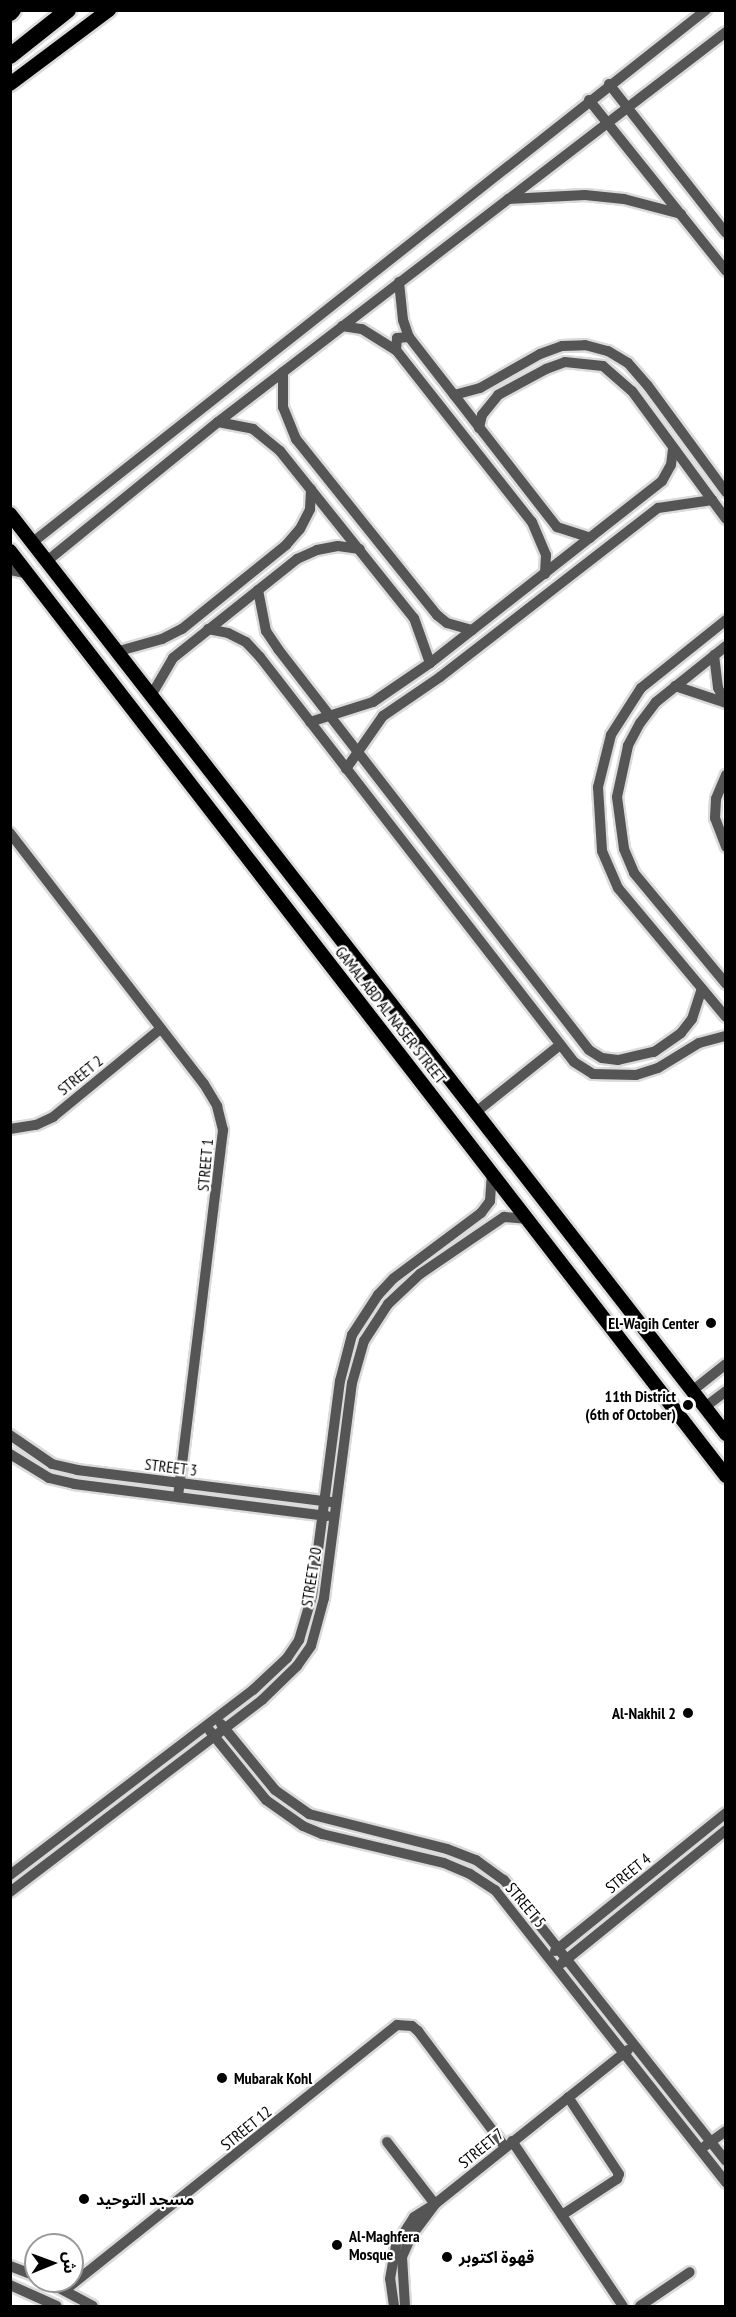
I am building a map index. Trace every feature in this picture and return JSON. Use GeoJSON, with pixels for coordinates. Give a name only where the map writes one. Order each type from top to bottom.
{"type":"FeatureCollection","features":[{"type":"Feature","properties":{"kind":"highway"},"geometry":{"type":"LineString","coordinates":[[10,57],[68,10]]}},
{"type":"Feature","properties":{"kind":"main road"},"geometry":{"type":"LineString","coordinates":[[10,84],[109,10]]}},
{"type":"Feature","properties":{"kind":"main road"},"geometry":{"type":"LineString","coordinates":[[10,57],[25,64],[38,64]]}},
{"type":"Feature","properties":{"kind":"main road","name":"GAMAL ABD AL NASER STREET"},"geometry":{"type":"LineString","coordinates":[[10,514],[119,651],[726,1434]]}},
{"type":"Feature","properties":{"kind":"main road","name":"GAMAL ABD AL NASER STREET"},"geometry":{"type":"LineString","coordinates":[[10,551],[492,1170],[726,1476]]}},
{"type":"Feature","properties":{"kind":"main road"},"geometry":{"type":"LineString","coordinates":[[316,946],[328,944],[333,929]]}},
{"type":"Feature","properties":{"kind":"main road"},"geometry":{"type":"LineString","coordinates":[[344,982],[351,970],[364,968]]}},
{"type":"Feature","properties":{"kind":"street"},"geometry":{"type":"LineString","coordinates":[[33,542],[609,84],[706,10]]}},
{"type":"Feature","properties":{"kind":"street"},"geometry":{"type":"LineString","coordinates":[[47,561],[218,422],[726,32]]}},
{"type":"Feature","properties":{"kind":"street"},"geometry":{"type":"LineString","coordinates":[[609,84],[726,232]]}},
{"type":"Feature","properties":{"kind":"street"},"geometry":{"type":"LineString","coordinates":[[589,100],[726,271]]}},
{"type":"Feature","properties":{"kind":"street"},"geometry":{"type":"LineString","coordinates":[[507,199],[585,195],[624,199],[681,214]]}},
{"type":"Feature","properties":{"kind":"street"},"geometry":{"type":"LineString","coordinates":[[399,282],[403,320],[409,337],[545,513],[572,535],[590,538]]}},
{"type":"Feature","properties":{"kind":"street"},"geometry":{"type":"LineString","coordinates":[[342,326],[371,333],[396,350],[532,522],[544,546],[544,574]]}},
{"type":"Feature","properties":{"kind":"street"},"geometry":{"type":"LineString","coordinates":[[396,350],[397,338],[409,337]]}},
{"type":"Feature","properties":{"kind":"street"},"geometry":{"type":"LineString","coordinates":[[454,395],[480,388],[562,346],[585,345],[608,351],[628,363],[648,386],[726,492]]}},
{"type":"Feature","properties":{"kind":"street"},"geometry":{"type":"LineString","coordinates":[[479,428],[489,404],[510,389],[565,362],[603,366],[619,376],[726,519]]}},
{"type":"Feature","properties":{"kind":"street"},"geometry":{"type":"LineString","coordinates":[[283,372],[283,407],[296,439],[429,605],[447,623],[472,630]]}},
{"type":"Feature","properties":{"kind":"street"},"geometry":{"type":"LineString","coordinates":[[503,375],[501,387],[510,389]]}},
{"type":"Feature","properties":{"kind":"street"},"geometry":{"type":"LineString","coordinates":[[218,422],[253,429],[280,451],[414,618],[430,663]]}},
{"type":"Feature","properties":{"kind":"street"},"geometry":{"type":"LineString","coordinates":[[280,451],[284,438],[296,439]]}},
{"type":"Feature","properties":{"kind":"street"},"geometry":{"type":"LineString","coordinates":[[310,722],[373,702],[430,663],[649,493],[662,481],[671,465],[673,448]]}},
{"type":"Feature","properties":{"kind":"street"},"geometry":{"type":"LineString","coordinates":[[119,651],[162,639],[190,622],[286,545],[300,529],[310,509],[311,489]]}},
{"type":"Feature","properties":{"kind":"street"},"geometry":{"type":"LineString","coordinates":[[649,493],[659,496],[658,508]]}},
{"type":"Feature","properties":{"kind":"street"},"geometry":{"type":"LineString","coordinates":[[346,769],[383,716],[440,677],[658,508],[712,500]]}},
{"type":"Feature","properties":{"kind":"street"},"geometry":{"type":"LineString","coordinates":[[532,522],[542,524],[545,513]]}},
{"type":"Feature","properties":{"kind":"street"},"geometry":{"type":"LineString","coordinates":[[286,545],[296,549],[297,560]]}},
{"type":"Feature","properties":{"kind":"street"},"geometry":{"type":"LineString","coordinates":[[152,694],[173,658],[297,560],[317,550],[338,546],[360,549]]}},
{"type":"Feature","properties":{"kind":"street"},"geometry":{"type":"LineString","coordinates":[[10,570],[29,574]]}},
{"type":"Feature","properties":{"kind":"street"},"geometry":{"type":"LineString","coordinates":[[258,590],[266,631],[589,1050],[602,1058],[618,1060],[635,1058],[666,1044],[692,1019],[702,989]]}},
{"type":"Feature","properties":{"kind":"street"},"geometry":{"type":"LineString","coordinates":[[414,618],[425,619],[429,605]]}},
{"type":"Feature","properties":{"kind":"street"},"geometry":{"type":"LineString","coordinates":[[726,620],[641,688],[611,735],[598,787],[602,850],[608,869],[618,888],[726,1017]]}},
{"type":"Feature","properties":{"kind":"street"},"geometry":{"type":"LineString","coordinates":[[190,622],[189,633],[228,633],[246,642],[574,1062],[593,1074],[615,1077],[636,1075],[699,1043],[726,1036]]}},
{"type":"Feature","properties":{"kind":"street"},"geometry":{"type":"LineString","coordinates":[[726,646],[656,702],[628,746],[617,797],[618,823],[634,873],[726,984]]}},
{"type":"Feature","properties":{"kind":"street"},"geometry":{"type":"LineString","coordinates":[[675,686],[726,704],[716,680],[714,655]]}},
{"type":"Feature","properties":{"kind":"street"},"geometry":{"type":"LineString","coordinates":[[373,702],[372,714],[383,716]]}},
{"type":"Feature","properties":{"kind":"street"},"geometry":{"type":"LineString","coordinates":[[726,775],[716,799],[715,818],[726,847]]}},
{"type":"Feature","properties":{"kind":"street","name":"STREET 1"},"geometry":{"type":"LineString","coordinates":[[10,832],[204,1083],[217,1106],[223,1130],[178,1497]]}},
{"type":"Feature","properties":{"kind":"street","name":"STREET 2"},"geometry":{"type":"LineString","coordinates":[[10,1129],[36,1125],[53,1117],[160,1029]]}},
{"type":"Feature","properties":{"kind":"street"},"geometry":{"type":"LineString","coordinates":[[666,1044],[675,1049],[673,1058]]}},
{"type":"Feature","properties":{"kind":"street"},"geometry":{"type":"LineString","coordinates":[[476,1112],[560,1045]]}},
{"type":"Feature","properties":{"kind":"street","name":"STREET 20"},"geometry":{"type":"LineString","coordinates":[[10,1875],[271,1674],[299,1640],[312,1596],[343,1358],[359,1322],[394,1278],[481,1214],[490,1202],[494,1187],[492,1170]]}},
{"type":"Feature","properties":{"kind":"street","name":"STREET 20"},"geometry":{"type":"LineString","coordinates":[[10,1892],[280,1684],[311,1646],[324,1598],[356,1361],[374,1321],[403,1288],[492,1224],[504,1217],[529,1219]]}},
{"type":"Feature","properties":{"kind":"street"},"geometry":{"type":"LineString","coordinates":[[692,1390],[726,1364]]}},
{"type":"Feature","properties":{"kind":"street"},"geometry":{"type":"LineString","coordinates":[[705,1407],[726,1391]]}},
{"type":"Feature","properties":{"kind":"street","name":"STREET 3"},"geometry":{"type":"LineString","coordinates":[[10,1435],[52,1464],[180,1484],[337,1503]]}},
{"type":"Feature","properties":{"kind":"street","name":"STREET 3"},"geometry":{"type":"LineString","coordinates":[[10,1454],[23,1464],[57,1480],[335,1516]]}},
{"type":"Feature","properties":{"kind":"street","name":"STREET 5"},"geometry":{"type":"LineString","coordinates":[[216,1718],[275,1790],[309,1814],[476,1860],[504,1880],[726,2161]]}},
{"type":"Feature","properties":{"kind":"street","name":"STREET 5"},"geometry":{"type":"LineString","coordinates":[[206,1726],[252,1785],[279,1812],[322,1834],[444,1863],[470,1874],[495,1890],[558,1967],[726,2183]]}},
{"type":"Feature","properties":{"kind":"street","name":"STREET 4"},"geometry":{"type":"LineString","coordinates":[[549,1956],[726,1813]]}},
{"type":"Feature","properties":{"kind":"street","name":"STREET 4"},"geometry":{"type":"LineString","coordinates":[[558,1967],[726,1830]]}},
{"type":"Feature","properties":{"kind":"street","name":"STREET 12"},"geometry":{"type":"LineString","coordinates":[[84,2275],[397,2025],[412,2026],[418,2031],[509,2144]]}},
{"type":"Feature","properties":{"kind":"street","name":"STREET 7"},"geometry":{"type":"LineString","coordinates":[[405,2307],[402,2257],[412,2235],[435,2204],[634,2045]]}},
{"type":"Feature","properties":{"kind":"street"},"geometry":{"type":"LineString","coordinates":[[562,2215],[617,2179],[619,2174],[568,2097]]}},
{"type":"Feature","properties":{"kind":"street"},"geometry":{"type":"LineString","coordinates":[[700,2150],[726,2131]]}},
{"type":"Feature","properties":{"kind":"street"},"geometry":{"type":"LineString","coordinates":[[387,2142],[435,2204],[414,2217],[396,2245],[390,2279],[394,2307]]}},
{"type":"Feature","properties":{"kind":"street"},"geometry":{"type":"LineString","coordinates":[[509,2144],[562,2215],[623,2307]]}},
{"type":"Feature","properties":{"kind":"street"},"geometry":{"type":"LineString","coordinates":[[640,2307],[690,2272]]}},
{"type":"Feature","properties":{"kind":"street"},"geometry":{"type":"LineString","coordinates":[[10,2285],[57,2307]]}},
{"type":"Feature","properties":{"kind":"street"},"geometry":{"type":"LineString","coordinates":[[70,2293],[93,2307]]}},
{"type":"Feature","properties":{"kind":"place","name":"El-Wagih Center"},"geometry":{"type":"Point","coordinates":[711,1323]}},
{"type":"Feature","properties":{"kind":"place","name":"11th District (6th of October)"},"geometry":{"type":"Point","coordinates":[688,1405]}},
{"type":"Feature","properties":{"kind":"place","name":"Al-Nakhil 2"},"geometry":{"type":"Point","coordinates":[688,1713]}},
{"type":"Feature","properties":{"kind":"place","name":"Mubarak Kohl"},"geometry":{"type":"Point","coordinates":[222,2078]}},
{"type":"Feature","properties":{"kind":"place","name":"مسجد التوحيد"},"geometry":{"type":"Point","coordinates":[84,2199]}},
{"type":"Feature","properties":{"kind":"place","name":"Al-Maghfera Mosque"},"geometry":{"type":"Point","coordinates":[337,2245]}},
{"type":"Feature","properties":{"kind":"place","name":"قهوة اكتوبر"},"geometry":{"type":"Point","coordinates":[447,2257]}}]}
